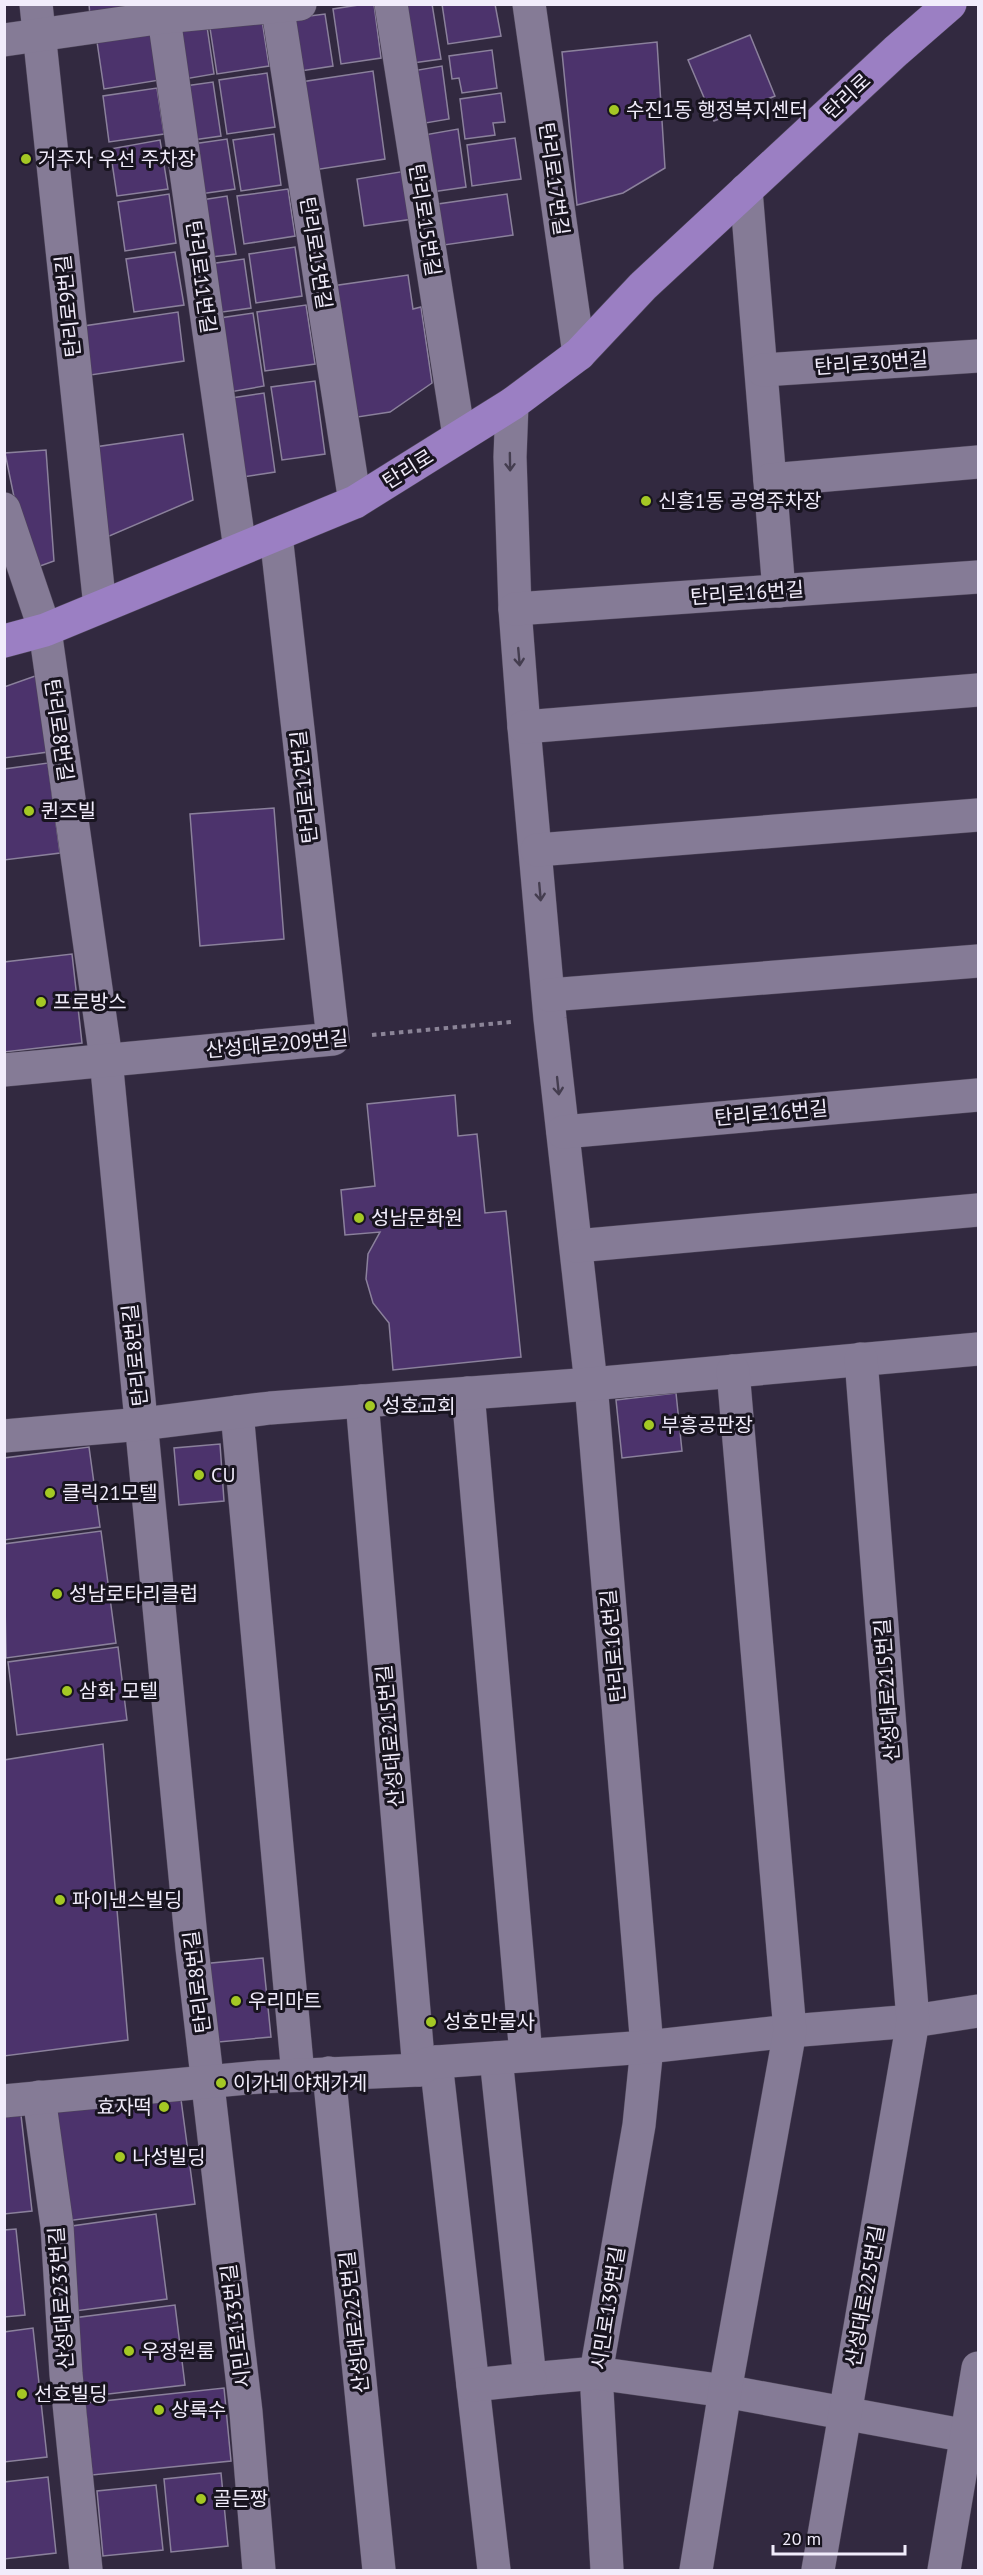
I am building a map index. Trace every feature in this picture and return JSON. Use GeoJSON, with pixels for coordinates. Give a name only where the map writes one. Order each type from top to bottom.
{"type":"FeatureCollection","features":[{"type":"Feature","properties":{"kind":"main road","name":"탄리로"},"geometry":{"type":"LineString","coordinates":[[4,641],[45,630],[355,502],[512,404],[579,354],[643,286],[950,4]]}},
{"type":"Feature","properties":{"kind":"street","name":"탄리로15번길"},"geometry":{"type":"LineString","coordinates":[[391,4],[459,436]]}},
{"type":"Feature","properties":{"kind":"street","name":"탄리로17번길"},"geometry":{"type":"LineString","coordinates":[[529,4],[579,354]]}},
{"type":"Feature","properties":{"kind":"street"},"geometry":{"type":"LineString","coordinates":[[4,40],[38,19],[285,6]]}},
{"type":"Feature","properties":{"kind":"street","name":"탄리로13번길"},"geometry":{"type":"LineString","coordinates":[[285,6],[355,502]]}},
{"type":"Feature","properties":{"kind":"street","name":"탄리로11번길"},"geometry":{"type":"LineString","coordinates":[[163,11],[240,549]]}},
{"type":"Feature","properties":{"kind":"street","name":"탄리로9번길"},"geometry":{"type":"LineString","coordinates":[[38,19],[100,607]]}},
{"type":"Feature","properties":{"kind":"street"},"geometry":{"type":"LineString","coordinates":[[746,190],[763,370],[779,591]]}},
{"type":"Feature","properties":{"kind":"street","name":"탄리로30번길"},"geometry":{"type":"LineString","coordinates":[[763,370],[978,356]]}},
{"type":"Feature","properties":{"kind":"street","name":"탄리로16번길"},"geometry":{"type":"LineString","coordinates":[[512,404],[510,457],[515,609],[549,1007],[591,1384],[647,2047]]}},
{"type":"Feature","properties":{"kind":"street"},"geometry":{"type":"LineString","coordinates":[[770,480],[978,462]]}},
{"type":"Feature","properties":{"kind":"street","name":"탄리로8번길"},"geometry":{"type":"LineString","coordinates":[[4,509],[45,630],[106,1059],[190,1926],[209,2082]]}},
{"type":"Feature","properties":{"kind":"street","name":"탄리로12번길"},"geometry":{"type":"LineString","coordinates":[[276,535],[333,1039]]}},
{"type":"Feature","properties":{"kind":"street","name":"탄리로16번길"},"geometry":{"type":"LineString","coordinates":[[515,609],[978,577]]}},
{"type":"Feature","properties":{"kind":"street"},"geometry":{"type":"LineString","coordinates":[[525,727],[978,690]]}},
{"type":"Feature","properties":{"kind":"street"},"geometry":{"type":"LineString","coordinates":[[537,849],[978,815]]}},
{"type":"Feature","properties":{"kind":"street"},"geometry":{"type":"LineString","coordinates":[[549,1007],[978,961]]}},
{"type":"Feature","properties":{"kind":"street","name":"산성대로209번길"},"geometry":{"type":"LineString","coordinates":[[4,1070],[333,1039]]}},
{"type":"Feature","properties":{"kind":"street","name":"탄리로16번길"},"geometry":{"type":"LineString","coordinates":[[563,1132],[978,1095]]}},
{"type":"Feature","properties":{"kind":"street"},"geometry":{"type":"LineString","coordinates":[[576,1246],[978,1210]]}},
{"type":"Feature","properties":{"kind":"street"},"geometry":{"type":"LineString","coordinates":[[4,1436],[142,1424],[237,1412],[591,1384],[978,1349]]}},
{"type":"Feature","properties":{"kind":"street","name":"산성대로215번길"},"geometry":{"type":"LineString","coordinates":[[861,1359],[913,2021]]}},
{"type":"Feature","properties":{"kind":"street"},"geometry":{"type":"LineString","coordinates":[[696,2571],[724,2391],[790,2031],[733,1371]]}},
{"type":"Feature","properties":{"kind":"street"},"geometry":{"type":"LineString","coordinates":[[468,1393],[530,2379]]}},
{"type":"Feature","properties":{"kind":"street","name":"산성대로215번길"},"geometry":{"type":"LineString","coordinates":[[362,1401],[428,2066]]}},
{"type":"Feature","properties":{"kind":"street"},"geometry":{"type":"LineString","coordinates":[[237,1412],[314,2074]]}},
{"type":"Feature","properties":{"kind":"street"},"geometry":{"type":"LineString","coordinates":[[4,2101],[209,2082],[428,2066],[511,2056],[647,2047],[790,2031],[913,2021],[978,2011]]}},
{"type":"Feature","properties":{"kind":"street","name":"산성대로225번길"},"geometry":{"type":"LineString","coordinates":[[818,2571],[913,2021]]}},
{"type":"Feature","properties":{"kind":"street","name":"시민로139번길"},"geometry":{"type":"LineString","coordinates":[[607,2571],[596,2373],[639,2125],[647,2047]]}},
{"type":"Feature","properties":{"kind":"street"},"geometry":{"type":"LineString","coordinates":[[428,2066],[473,2385],[494,2571]]}},
{"type":"Feature","properties":{"kind":"street","name":"산성대로225번길"},"geometry":{"type":"LineString","coordinates":[[314,2074],[380,2571]]}},
{"type":"Feature","properties":{"kind":"street","name":"시민로133번길"},"geometry":{"type":"LineString","coordinates":[[209,2082],[246,2412],[259,2571]]}},
{"type":"Feature","properties":{"kind":"street","name":"산성대로233번길"},"geometry":{"type":"LineString","coordinates":[[39,2097],[57,2226],[66,2374],[86,2571]]}},
{"type":"Feature","properties":{"kind":"street"},"geometry":{"type":"LineString","coordinates":[[944,2571],[973,2437],[978,2368]]}},
{"type":"Feature","properties":{"kind":"street"},"geometry":{"type":"LineString","coordinates":[[473,2385],[596,2373],[724,2391],[973,2437]]}},
{"type":"Feature","properties":{"kind":"path","name":"산성대로209번길"},"geometry":{"type":"LineString","coordinates":[[333,1039],[549,1007]]}},
{"type":"Feature","properties":{"kind":"building"},"geometry":{"type":"Polygon","coordinates":[[[89,4],[147,4],[90,16],[89,4]]]}},
{"type":"Feature","properties":{"kind":"building"},"geometry":{"type":"Polygon","coordinates":[[[374,4],[381,58],[341,64],[333,9],[374,4]]]}},
{"type":"Feature","properties":{"kind":"building"},"geometry":{"type":"Polygon","coordinates":[[[408,4],[432,4],[441,59],[406,64],[399,18],[408,4]]]}},
{"type":"Feature","properties":{"kind":"building"},"geometry":{"type":"Polygon","coordinates":[[[442,4],[495,4],[501,36],[448,44],[442,4]]]}},
{"type":"Feature","properties":{"kind":"building"},"geometry":{"type":"Polygon","coordinates":[[[325,14],[333,66],[294,72],[286,19],[325,14]]]}},
{"type":"Feature","properties":{"kind":"building"},"geometry":{"type":"Polygon","coordinates":[[[206,20],[214,74],[179,80],[171,24],[206,20]]]}},
{"type":"Feature","properties":{"kind":"building"},"geometry":{"type":"Polygon","coordinates":[[[262,20],[269,66],[217,74],[210,28],[262,20]]]}},
{"type":"Feature","properties":{"kind":"building"},"geometry":{"type":"Polygon","coordinates":[[[152,27],[160,80],[104,89],[96,35],[152,27]]]}},
{"type":"Feature","properties":{"kind":"building"},"geometry":{"type":"Polygon","coordinates":[[[750,35],[775,96],[714,121],[688,60],[750,35]]]}},
{"type":"Feature","properties":{"kind":"building","name":"수진1동 행정복지센터"},"geometry":{"type":"Polygon","coordinates":[[[657,42],[665,168],[623,193],[577,205],[562,52],[657,42]]]}},
{"type":"Feature","properties":{"kind":"building"},"geometry":{"type":"Polygon","coordinates":[[[492,50],[497,88],[462,93],[459,78],[452,79],[449,56],[492,50]]]}},
{"type":"Feature","properties":{"kind":"building"},"geometry":{"type":"Polygon","coordinates":[[[442,66],[449,119],[414,125],[406,72],[442,66]]]}},
{"type":"Feature","properties":{"kind":"building"},"geometry":{"type":"Polygon","coordinates":[[[373,71],[385,159],[314,170],[301,82],[373,71]]]}},
{"type":"Feature","properties":{"kind":"building"},"geometry":{"type":"Polygon","coordinates":[[[267,73],[275,127],[227,134],[219,80],[267,73]]]}},
{"type":"Feature","properties":{"kind":"building"},"geometry":{"type":"Polygon","coordinates":[[[213,82],[221,136],[186,141],[178,87],[213,82]]]}},
{"type":"Feature","properties":{"kind":"building"},"geometry":{"type":"Polygon","coordinates":[[[157,88],[164,134],[109,142],[103,96],[157,88]]]}},
{"type":"Feature","properties":{"kind":"building"},"geometry":{"type":"Polygon","coordinates":[[[501,93],[505,122],[493,123],[495,135],[465,139],[460,99],[501,93]]]}},
{"type":"Feature","properties":{"kind":"building"},"geometry":{"type":"Polygon","coordinates":[[[458,129],[466,187],[432,192],[424,135],[458,129]]]}},
{"type":"Feature","properties":{"kind":"building"},"geometry":{"type":"Polygon","coordinates":[[[274,134],[281,185],[241,191],[233,140],[274,134]]]}},
{"type":"Feature","properties":{"kind":"building"},"geometry":{"type":"Polygon","coordinates":[[[515,138],[521,179],[472,186],[467,145],[515,138]]]}},
{"type":"Feature","properties":{"kind":"building"},"geometry":{"type":"Polygon","coordinates":[[[227,139],[235,189],[193,195],[186,145],[227,139]]]}},
{"type":"Feature","properties":{"kind":"building"},"geometry":{"type":"Polygon","coordinates":[[[160,140],[168,189],[117,196],[110,149],[160,140]]]}},
{"type":"Feature","properties":{"kind":"building"},"geometry":{"type":"Polygon","coordinates":[[[406,171],[413,219],[364,226],[357,179],[406,171]]]}},
{"type":"Feature","properties":{"kind":"building"},"geometry":{"type":"Polygon","coordinates":[[[288,189],[295,236],[244,244],[237,196],[288,189]]]}},
{"type":"Feature","properties":{"kind":"building"},"geometry":{"type":"Polygon","coordinates":[[[169,194],[176,243],[125,251],[118,202],[169,194]]]}},
{"type":"Feature","properties":{"kind":"building"},"geometry":{"type":"Polygon","coordinates":[[[507,194],[513,235],[437,246],[431,205],[507,194]]]}},
{"type":"Feature","properties":{"kind":"building"},"geometry":{"type":"Polygon","coordinates":[[[227,196],[236,254],[203,258],[195,201],[227,196]]]}},
{"type":"Feature","properties":{"kind":"building"},"geometry":{"type":"Polygon","coordinates":[[[295,247],[302,296],[256,303],[249,254],[295,247]]]}},
{"type":"Feature","properties":{"kind":"building"},"geometry":{"type":"Polygon","coordinates":[[[175,252],[184,305],[134,312],[126,259],[175,252]]]}},
{"type":"Feature","properties":{"kind":"building"},"geometry":{"type":"Polygon","coordinates":[[[244,259],[251,308],[215,313],[209,264],[244,259]]]}},
{"type":"Feature","properties":{"kind":"building"},"geometry":{"type":"Polygon","coordinates":[[[408,275],[413,309],[421,307],[432,383],[390,412],[351,418],[332,286],[408,275]]]}},
{"type":"Feature","properties":{"kind":"building"},"geometry":{"type":"Polygon","coordinates":[[[306,305],[315,364],[265,371],[257,312],[306,305]]]}},
{"type":"Feature","properties":{"kind":"building"},"geometry":{"type":"Polygon","coordinates":[[[178,312],[184,361],[84,376],[77,327],[178,312]]]}},
{"type":"Feature","properties":{"kind":"building"},"geometry":{"type":"Polygon","coordinates":[[[253,313],[264,386],[224,393],[213,319],[253,313]]]}},
{"type":"Feature","properties":{"kind":"building"},"geometry":{"type":"Polygon","coordinates":[[[315,381],[325,454],[282,460],[271,387],[315,381]]]}},
{"type":"Feature","properties":{"kind":"building"},"geometry":{"type":"Polygon","coordinates":[[[264,393],[275,472],[236,478],[225,399],[264,393]]]}},
{"type":"Feature","properties":{"kind":"building"},"geometry":{"type":"Polygon","coordinates":[[[183,434],[193,500],[107,537],[95,447],[183,434]]]}},
{"type":"Feature","properties":{"kind":"building"},"geometry":{"type":"Polygon","coordinates":[[[46,450],[54,561],[29,570],[5,453],[46,450]]]}},
{"type":"Feature","properties":{"kind":"building"},"geometry":{"type":"Polygon","coordinates":[[[38,675],[48,752],[4,758],[4,687],[38,675]]]}},
{"type":"Feature","properties":{"kind":"building","name":"퀸즈빌"},"geometry":{"type":"Polygon","coordinates":[[[48,763],[60,853],[4,860],[4,769],[48,763]]]}},
{"type":"Feature","properties":{"kind":"building"},"geometry":{"type":"Polygon","coordinates":[[[274,808],[284,939],[200,946],[190,814],[274,808]]]}},
{"type":"Feature","properties":{"kind":"building","name":"프로방스"},"geometry":{"type":"Polygon","coordinates":[[[72,954],[82,1043],[4,1052],[4,962],[72,954]]]}},
{"type":"Feature","properties":{"kind":"building"},"geometry":{"type":"Polygon","coordinates":[[[455,1095],[458,1136],[477,1134],[485,1213],[506,1211],[521,1357],[393,1370],[389,1323],[373,1303],[366,1279],[368,1254],[380,1232],[345,1235],[341,1190],[375,1186],[367,1104],[455,1095]]]}},
{"type":"Feature","properties":{"kind":"building","name":"부흥공판장"},"geometry":{"type":"Polygon","coordinates":[[[676,1393],[682,1451],[622,1458],[616,1400],[676,1393]]]}},
{"type":"Feature","properties":{"kind":"building","name":"CU"},"geometry":{"type":"Polygon","coordinates":[[[220,1444],[224,1501],[179,1505],[174,1448],[220,1444]]]}},
{"type":"Feature","properties":{"kind":"building","name":"클릭21모텔"},"geometry":{"type":"Polygon","coordinates":[[[89,1447],[100,1527],[4,1540],[4,1458],[89,1447]]]}},
{"type":"Feature","properties":{"kind":"building","name":"성남로타리클럽"},"geometry":{"type":"Polygon","coordinates":[[[101,1531],[116,1643],[6,1658],[4,1544],[101,1531]]]}},
{"type":"Feature","properties":{"kind":"building","name":"삼화 모텔"},"geometry":{"type":"Polygon","coordinates":[[[118,1647],[127,1720],[17,1735],[8,1662],[118,1647]]]}},
{"type":"Feature","properties":{"kind":"building","name":"파이낸스빌딩"},"geometry":{"type":"Polygon","coordinates":[[[103,1744],[128,2040],[4,2056],[4,1760],[103,1744]]]}},
{"type":"Feature","properties":{"kind":"building","name":"우리마트"},"geometry":{"type":"Polygon","coordinates":[[[263,1958],[271,2037],[208,2043],[201,1964],[263,1958]]]}},
{"type":"Feature","properties":{"kind":"building","name":"나성빌딩"},"geometry":{"type":"Polygon","coordinates":[[[180,2092],[195,2204],[59,2222],[44,2110],[180,2092]]]}},
{"type":"Feature","properties":{"kind":"building"},"geometry":{"type":"Polygon","coordinates":[[[21,2115],[32,2211],[4,2214],[4,2117],[21,2115]]]}},
{"type":"Feature","properties":{"kind":"building"},"geometry":{"type":"Polygon","coordinates":[[[156,2214],[167,2299],[75,2311],[65,2227],[156,2214]]]}},
{"type":"Feature","properties":{"kind":"building"},"geometry":{"type":"Polygon","coordinates":[[[16,2229],[25,2315],[4,2317],[4,2230],[16,2229]]]}},
{"type":"Feature","properties":{"kind":"building","name":"우정원룸"},"geometry":{"type":"Polygon","coordinates":[[[175,2305],[185,2385],[83,2397],[73,2318],[175,2305]]]}},
{"type":"Feature","properties":{"kind":"building","name":"선호빌딩"},"geometry":{"type":"Polygon","coordinates":[[[33,2328],[47,2457],[4,2462],[4,2332],[33,2328]]]}},
{"type":"Feature","properties":{"kind":"building"},"geometry":{"type":"Polygon","coordinates":[[[224,2388],[231,2461],[92,2475],[85,2403],[224,2388]]]}},
{"type":"Feature","properties":{"kind":"building"},"geometry":{"type":"Polygon","coordinates":[[[221,2473],[228,2546],[171,2552],[164,2479],[221,2473]]]}},
{"type":"Feature","properties":{"kind":"building"},"geometry":{"type":"Polygon","coordinates":[[[48,2477],[56,2553],[4,2559],[4,2482],[48,2477]]]}},
{"type":"Feature","properties":{"kind":"building"},"geometry":{"type":"Polygon","coordinates":[[[156,2485],[163,2550],[103,2556],[97,2491],[156,2485]]]}},
{"type":"Feature","properties":{"kind":"place","name":"수진1동 행정복지센터"},"geometry":{"type":"Point","coordinates":[614,110]}},
{"type":"Feature","properties":{"kind":"place","name":"거주자 우선 주차장"},"geometry":{"type":"Point","coordinates":[26,159]}},
{"type":"Feature","properties":{"kind":"place","name":"신흥1동 공영주차장"},"geometry":{"type":"Point","coordinates":[646,501]}},
{"type":"Feature","properties":{"kind":"place","name":"퀸즈빌"},"geometry":{"type":"Point","coordinates":[29,811]}},
{"type":"Feature","properties":{"kind":"place","name":"프로방스"},"geometry":{"type":"Point","coordinates":[41,1002]}},
{"type":"Feature","properties":{"kind":"place","name":"성남문화원"},"geometry":{"type":"Point","coordinates":[359,1218]}},
{"type":"Feature","properties":{"kind":"place","name":"성호교회"},"geometry":{"type":"Point","coordinates":[370,1406]}},
{"type":"Feature","properties":{"kind":"place","name":"부흥공판장"},"geometry":{"type":"Point","coordinates":[649,1425]}},
{"type":"Feature","properties":{"kind":"place","name":"CU"},"geometry":{"type":"Point","coordinates":[199,1475]}},
{"type":"Feature","properties":{"kind":"place","name":"클릭21모텔"},"geometry":{"type":"Point","coordinates":[50,1493]}},
{"type":"Feature","properties":{"kind":"place","name":"성남로타리클럽"},"geometry":{"type":"Point","coordinates":[57,1594]}},
{"type":"Feature","properties":{"kind":"place","name":"삼화 모텔"},"geometry":{"type":"Point","coordinates":[67,1691]}},
{"type":"Feature","properties":{"kind":"place","name":"파이낸스빌딩"},"geometry":{"type":"Point","coordinates":[60,1900]}},
{"type":"Feature","properties":{"kind":"place","name":"우리마트"},"geometry":{"type":"Point","coordinates":[236,2001]}},
{"type":"Feature","properties":{"kind":"place","name":"성호만물사"},"geometry":{"type":"Point","coordinates":[431,2022]}},
{"type":"Feature","properties":{"kind":"place","name":"이가네 야채가게"},"geometry":{"type":"Point","coordinates":[221,2083]}},
{"type":"Feature","properties":{"kind":"place","name":"효자떡"},"geometry":{"type":"Point","coordinates":[164,2107]}},
{"type":"Feature","properties":{"kind":"place","name":"나성빌딩"},"geometry":{"type":"Point","coordinates":[120,2157]}},
{"type":"Feature","properties":{"kind":"place","name":"우정원룸"},"geometry":{"type":"Point","coordinates":[129,2351]}},
{"type":"Feature","properties":{"kind":"place","name":"선호빌딩"},"geometry":{"type":"Point","coordinates":[22,2394]}},
{"type":"Feature","properties":{"kind":"place","name":"상록수"},"geometry":{"type":"Point","coordinates":[159,2410]}},
{"type":"Feature","properties":{"kind":"place","name":"골든짱"},"geometry":{"type":"Point","coordinates":[201,2499]}}]}
